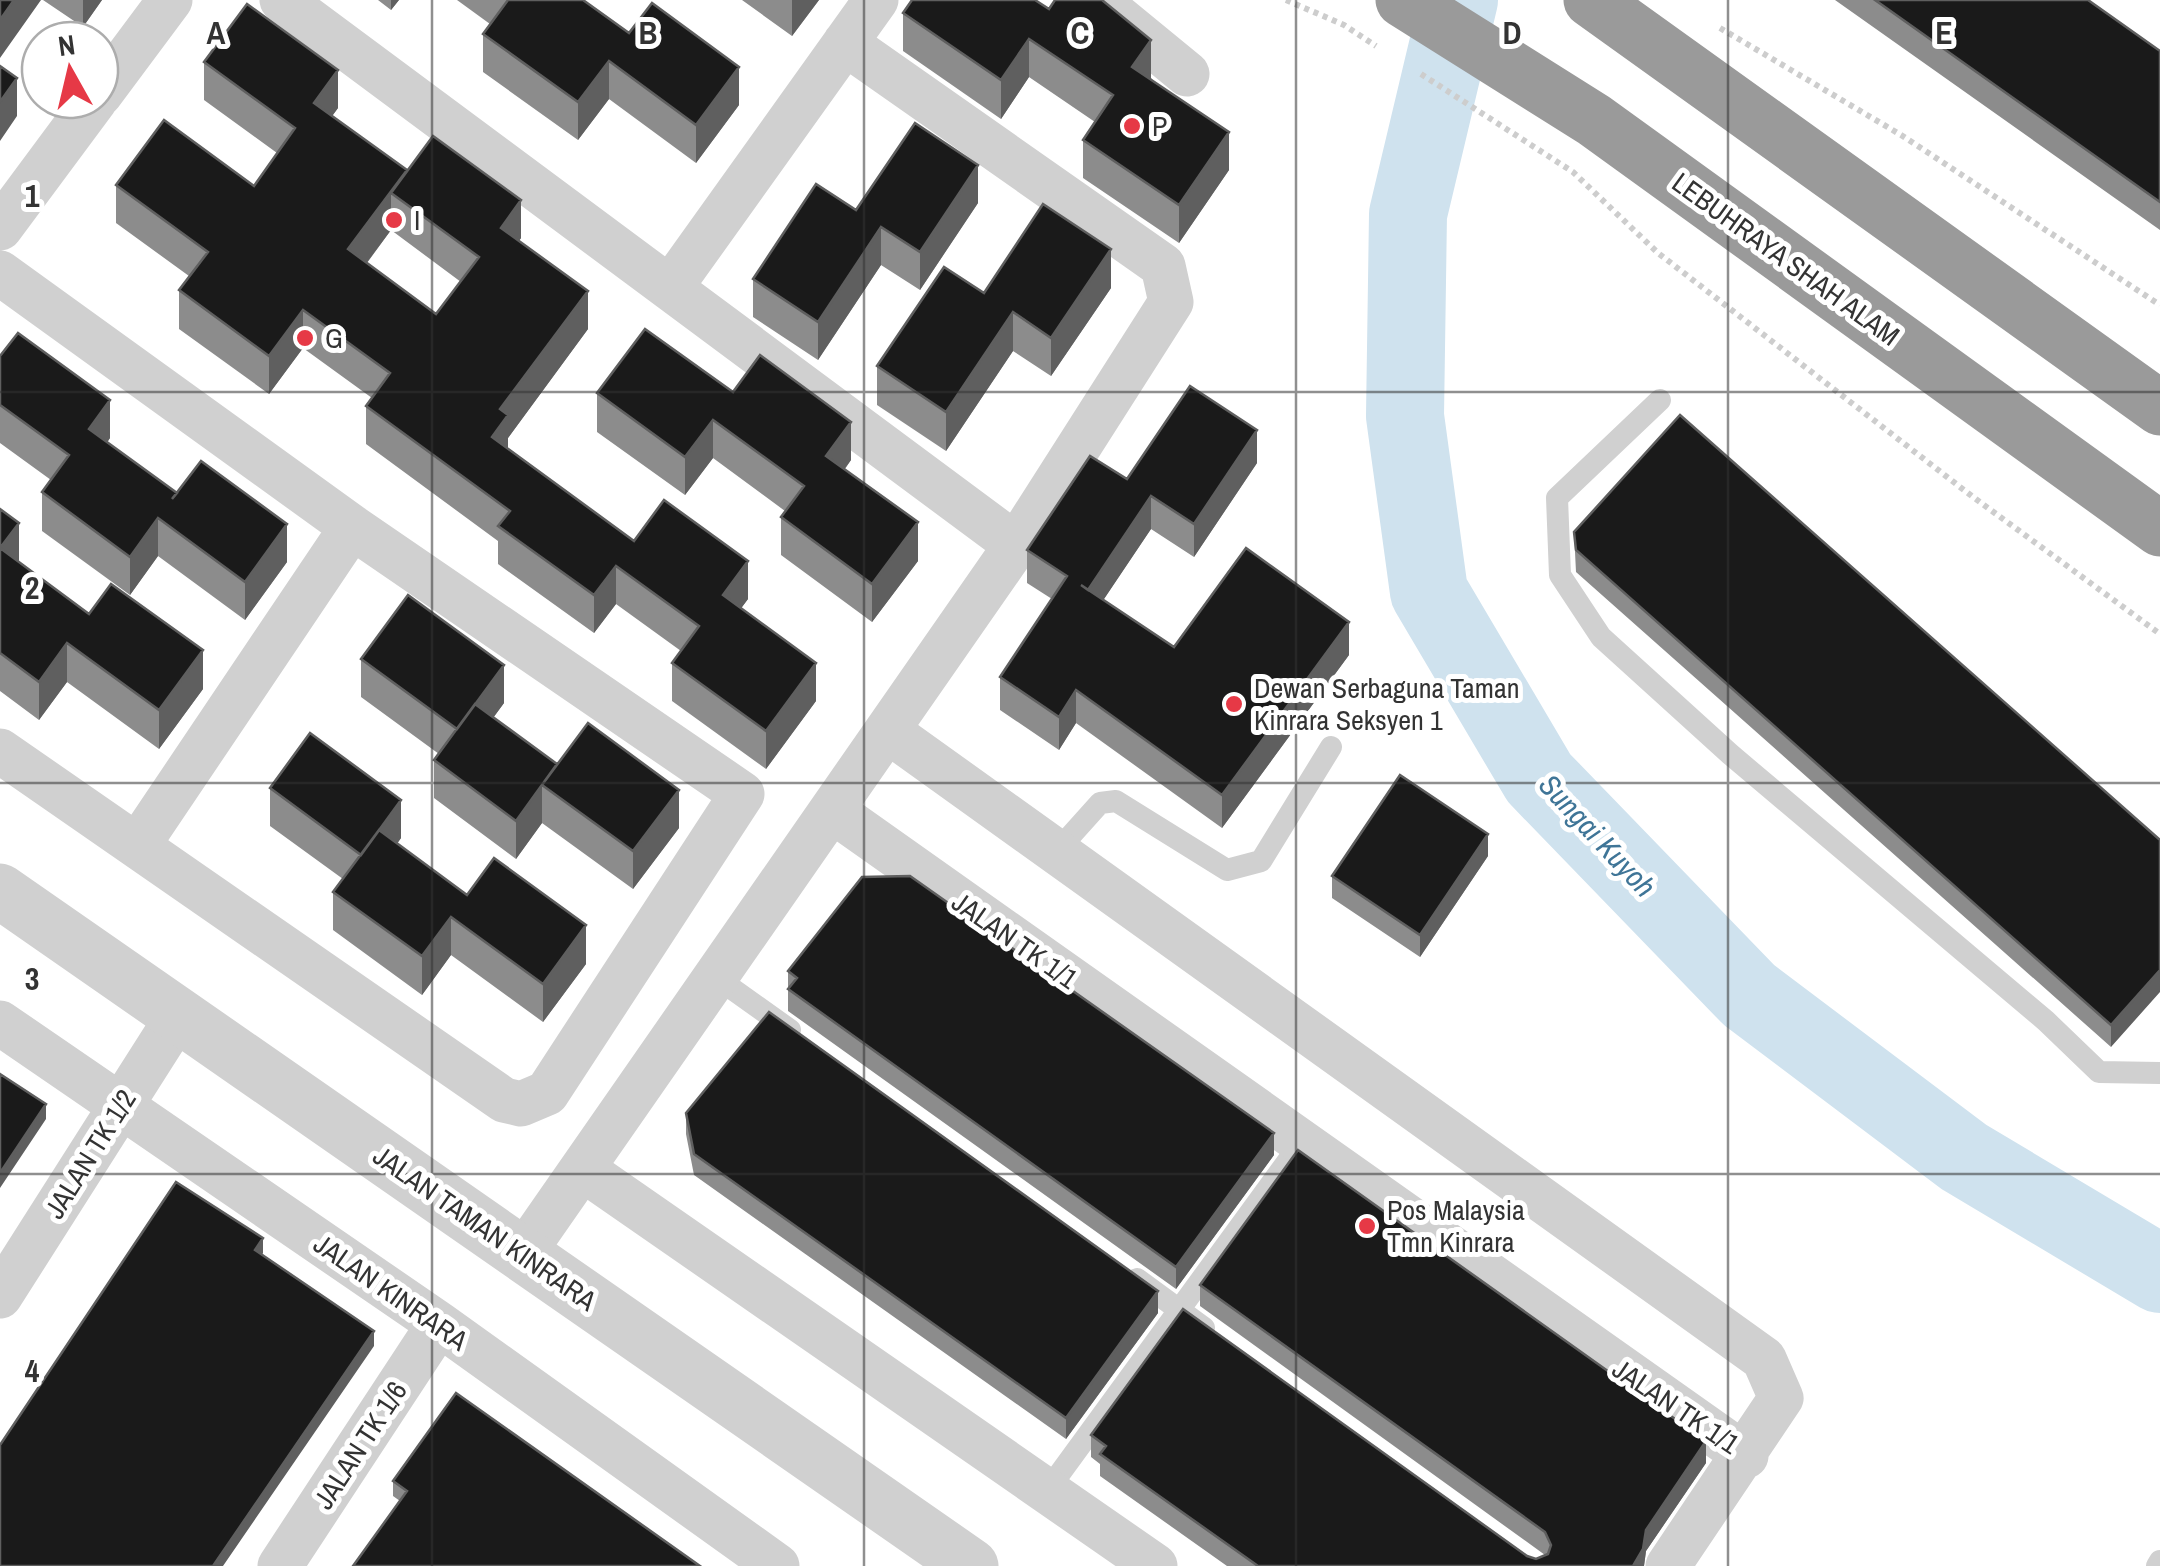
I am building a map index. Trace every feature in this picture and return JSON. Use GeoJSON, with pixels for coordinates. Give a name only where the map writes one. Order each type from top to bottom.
{"type":"FeatureCollection","features":[{"type":"Feature","properties":{"kind":"highway","name":"LEBUHRAYA SHAH ALAM"},"geometry":{"type":"LineString","coordinates":[[1403,0],[1594,120],[2160,529]]}},
{"type":"Feature","properties":{"kind":"highway"},"geometry":{"type":"LineString","coordinates":[[1603,7],[2160,408]]}},
{"type":"Feature","properties":{"kind":"street"},"geometry":{"type":"LineString","coordinates":[[120,67],[170,0]]}},
{"type":"Feature","properties":{"kind":"street"},"geometry":{"type":"LineString","coordinates":[[282,0],[1016,545]]}},
{"type":"Feature","properties":{"kind":"street"},"geometry":{"type":"LineString","coordinates":[[670,288],[876,0]]}},
{"type":"Feature","properties":{"kind":"street"},"geometry":{"type":"LineString","coordinates":[[1097,0],[1187,74]]}},
{"type":"Feature","properties":{"kind":"street"},"geometry":{"type":"LineString","coordinates":[[522,1255],[1016,545],[1170,302],[1163,266],[845,42]]}},
{"type":"Feature","properties":{"kind":"street"},"geometry":{"type":"LineString","coordinates":[[0,228],[80,120]]}},
{"type":"Feature","properties":{"kind":"street"},"geometry":{"type":"LineString","coordinates":[[0,273],[352,527],[742,794],[547,1093],[521,1104],[504,1100],[0,750]]}},
{"type":"Feature","properties":{"kind":"street"},"geometry":{"type":"LineString","coordinates":[[138,845],[352,527]]}},
{"type":"Feature","properties":{"kind":"street","name":"JALAN TK 1/1"},"geometry":{"type":"LineString","coordinates":[[833,811],[1746,1456],[1781,1398],[1764,1359],[888,731]]}},
{"type":"Feature","properties":{"kind":"street","name":"JALAN TAMAN KINRARA"},"geometry":{"type":"LineString","coordinates":[[0,890],[971,1566]]}},
{"type":"Feature","properties":{"kind":"street","name":"JALAN TK 1/2"},"geometry":{"type":"LineString","coordinates":[[0,1296],[180,1012]]}},
{"type":"Feature","properties":{"kind":"street","name":"JALAN KINRARA"},"geometry":{"type":"LineString","coordinates":[[0,1022],[439,1324],[778,1566]]}},
{"type":"Feature","properties":{"kind":"street"},"geometry":{"type":"LineString","coordinates":[[584,1170],[1155,1566]]}},
{"type":"Feature","properties":{"kind":"street","name":"JALAN TK 1/6"},"geometry":{"type":"LineString","coordinates":[[280,1566],[439,1324]]}},
{"type":"Feature","properties":{"kind":"street"},"geometry":{"type":"LineString","coordinates":[[1668,1566],[1746,1456]]}},
{"type":"Feature","properties":{"kind":"lane"},"geometry":{"type":"LineString","coordinates":[[1660,400],[1557,498],[1560,575],[1602,637],[1730,754],[2046,1021],[2099,1072],[2160,1073]]}},
{"type":"Feature","properties":{"kind":"lane"},"geometry":{"type":"LineString","coordinates":[[1056,852],[1100,803],[1116,801],[1227,870],[1261,861],[1331,747]]}},
{"type":"Feature","properties":{"kind":"lane"},"geometry":{"type":"LineString","coordinates":[[717,978],[813,1046]]}},
{"type":"Feature","properties":{"kind":"lane"},"geometry":{"type":"LineString","coordinates":[[1047,1492],[1300,1143]]}},
{"type":"Feature","properties":{"kind":"lane"},"geometry":{"type":"LineString","coordinates":[[1115,1264],[1228,1345]]}},
{"type":"Feature","properties":{"kind":"path"},"geometry":{"type":"LineString","coordinates":[[1286,0],[1344,25],[1393,56]]}},
{"type":"Feature","properties":{"kind":"path"},"geometry":{"type":"LineString","coordinates":[[1706,19],[1901,135],[2160,305]]}},
{"type":"Feature","properties":{"kind":"path"},"geometry":{"type":"LineString","coordinates":[[1410,67],[1573,172],[1658,254],[1974,497],[2160,634]]}},
{"type":"Feature","properties":{"kind":"building"},"geometry":{"type":"Polygon","coordinates":[[[0,0],[14,0],[0,20],[0,0]]]}},
{"type":"Feature","properties":{"kind":"building"},"geometry":{"type":"Polygon","coordinates":[[[508,0],[583,0],[629,33],[652,3],[739,67],[696,125],[609,61],[578,102],[483,34],[508,0]]]}},
{"type":"Feature","properties":{"kind":"building"},"geometry":{"type":"Polygon","coordinates":[[[912,0],[1035,0],[1049,9],[1055,0],[1102,0],[1151,40],[1132,67],[1229,132],[1179,205],[1083,140],[1113,95],[1029,39],[1001,80],[903,13],[912,0]]]}},
{"type":"Feature","properties":{"kind":"building"},"geometry":{"type":"Polygon","coordinates":[[[1875,0],[2088,0],[2160,51],[2160,202],[1875,0]]]}},
{"type":"Feature","properties":{"kind":"building"},"geometry":{"type":"Polygon","coordinates":[[[247,4],[338,70],[314,103],[407,170],[348,249],[436,314],[479,257],[391,193],[433,136],[521,200],[501,228],[588,291],[500,409],[508,415],[492,437],[634,541],[664,500],[748,561],[723,595],[816,663],[766,731],[672,663],[699,626],[616,566],[594,595],[498,526],[510,511],[366,406],[390,373],[303,310],[269,356],[179,290],[208,252],[116,185],[164,120],[254,186],[295,128],[204,62],[247,4]]]}},
{"type":"Feature","properties":{"kind":"building"},"geometry":{"type":"Polygon","coordinates":[[[0,66],[17,78],[0,102],[0,66]]]}},
{"type":"Feature","properties":{"kind":"building"},"geometry":{"type":"Polygon","coordinates":[[[915,123],[978,165],[920,252],[881,227],[818,322],[753,279],[816,184],[856,210],[915,123]]]}},
{"type":"Feature","properties":{"kind":"building"},"geometry":{"type":"Polygon","coordinates":[[[1043,204],[1111,249],[1051,338],[1013,312],[946,412],[877,366],[944,267],[984,293],[1043,204]]]}},
{"type":"Feature","properties":{"kind":"building"},"geometry":{"type":"Polygon","coordinates":[[[645,329],[733,392],[760,355],[851,422],[826,456],[918,522],[872,584],[781,517],[804,486],[713,420],[685,457],[597,393],[645,329]]]}},
{"type":"Feature","properties":{"kind":"building"},"geometry":{"type":"Polygon","coordinates":[[[18,333],[110,400],[89,429],[177,493],[201,461],[287,524],[245,582],[158,518],[130,557],[42,492],[69,455],[0,405],[0,356],[18,333]]]}},
{"type":"Feature","properties":{"kind":"building"},"geometry":{"type":"Polygon","coordinates":[[[1190,386],[1257,430],[1194,524],[1151,496],[1088,590],[1174,647],[1246,548],[1349,622],[1222,795],[1076,690],[1059,717],[1000,677],[1067,576],[1027,550],[1090,456],[1127,479],[1190,386]]]}},
{"type":"Feature","properties":{"kind":"building"},"geometry":{"type":"Polygon","coordinates":[[[1680,415],[2160,840],[2160,970],[2111,1025],[1576,550],[1574,532],[1680,415]]]}},
{"type":"Feature","properties":{"kind":"building"},"geometry":{"type":"Polygon","coordinates":[[[0,509],[19,523],[0,548],[0,509]]]}},
{"type":"Feature","properties":{"kind":"building"},"geometry":{"type":"Polygon","coordinates":[[[0,548],[89,614],[111,584],[203,650],[159,710],[67,643],[39,682],[0,653],[0,548]]]}},
{"type":"Feature","properties":{"kind":"building"},"geometry":{"type":"Polygon","coordinates":[[[408,595],[504,665],[457,729],[361,659],[408,595]]]}},
{"type":"Feature","properties":{"kind":"building"},"geometry":{"type":"Polygon","coordinates":[[[475,704],[557,764],[516,821],[434,760],[475,704]]]}},
{"type":"Feature","properties":{"kind":"building"},"geometry":{"type":"Polygon","coordinates":[[[588,723],[679,790],[633,851],[542,785],[588,723]]]}},
{"type":"Feature","properties":{"kind":"building"},"geometry":{"type":"Polygon","coordinates":[[[310,733],[401,800],[361,855],[270,788],[310,733]]]}},
{"type":"Feature","properties":{"kind":"building"},"geometry":{"type":"Polygon","coordinates":[[[1400,775],[1488,834],[1420,935],[1332,876],[1400,775]]]}},
{"type":"Feature","properties":{"kind":"building"},"geometry":{"type":"Polygon","coordinates":[[[379,830],[467,895],[494,858],[586,925],[543,984],[451,917],[422,956],[333,892],[379,830]]]}},
{"type":"Feature","properties":{"kind":"building"},"geometry":{"type":"Polygon","coordinates":[[[910,876],[1274,1133],[1176,1267],[788,989],[797,978],[788,971],[862,877],[910,876]]]}},
{"type":"Feature","properties":{"kind":"building"},"geometry":{"type":"Polygon","coordinates":[[[769,1012],[1158,1291],[1066,1418],[694,1154],[686,1113],[769,1012]]]}},
{"type":"Feature","properties":{"kind":"building"},"geometry":{"type":"Polygon","coordinates":[[[0,1074],[46,1104],[0,1173],[0,1074]]]}},
{"type":"Feature","properties":{"kind":"building"},"geometry":{"type":"Polygon","coordinates":[[[1298,1150],[1706,1441],[1646,1530],[1643,1549],[1633,1566],[1258,1566],[1100,1454],[1106,1446],[1091,1435],[1183,1309],[1527,1556],[1536,1559],[1548,1554],[1551,1545],[1545,1532],[1200,1285],[1298,1150]]]}},
{"type":"Feature","properties":{"kind":"building"},"geometry":{"type":"Polygon","coordinates":[[[176,1182],[263,1238],[255,1250],[374,1331],[213,1566],[0,1566],[0,1445],[176,1182]]]}},
{"type":"Feature","properties":{"kind":"building"},"geometry":{"type":"Polygon","coordinates":[[[456,1393],[700,1566],[353,1566],[407,1491],[393,1481],[456,1393]]]}},
{"type":"Feature","properties":{"kind":"waterway","name":"Sungai Kuyoh"},"geometry":{"type":"LineString","coordinates":[[1459,0],[1408,214],[1405,416],[1429,592],[1539,778],[1749,995],[1964,1157],[2160,1274]]}},
{"type":"Feature","properties":{"kind":"place","name":"P"},"geometry":{"type":"Point","coordinates":[1132,126]}},
{"type":"Feature","properties":{"kind":"place","name":"I"},"geometry":{"type":"Point","coordinates":[394,220]}},
{"type":"Feature","properties":{"kind":"place","name":"G"},"geometry":{"type":"Point","coordinates":[305,338]}},
{"type":"Feature","properties":{"kind":"place","name":"Dewan Serbaguna Taman Kinrara Seksyen 1"},"geometry":{"type":"Point","coordinates":[1234,704]}},
{"type":"Feature","properties":{"kind":"place","name":"Pos Malaysia Tmn Kinrara"},"geometry":{"type":"Point","coordinates":[1367,1226]}}]}
